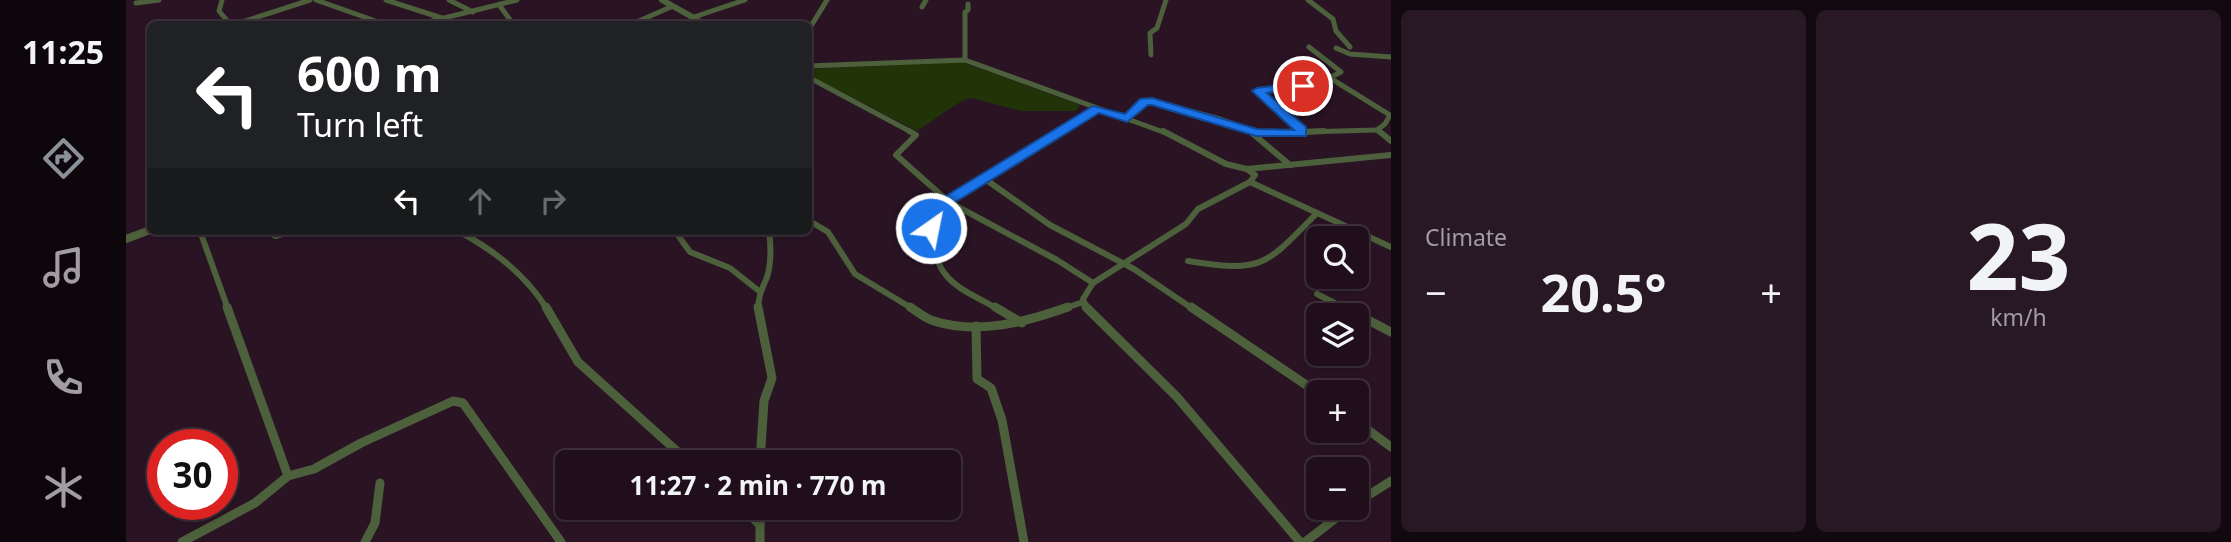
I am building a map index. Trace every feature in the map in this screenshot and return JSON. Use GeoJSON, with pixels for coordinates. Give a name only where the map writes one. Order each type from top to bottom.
{"type":"FeatureCollection","features":[{"type":"Feature","properties":{"kind":"street"},"geometry":{"type":"LineString","coordinates":[[136,3],[159,0]]}},
{"type":"Feature","properties":{"kind":"street"},"geometry":{"type":"LineString","coordinates":[[222,0],[219,11],[227,21]]}},
{"type":"Feature","properties":{"kind":"street"},"geometry":{"type":"LineString","coordinates":[[245,21],[310,0]]}},
{"type":"Feature","properties":{"kind":"street"},"geometry":{"type":"LineString","coordinates":[[316,0],[376,21]]}},
{"type":"Feature","properties":{"kind":"street"},"geometry":{"type":"LineString","coordinates":[[386,0],[444,21]]}},
{"type":"Feature","properties":{"kind":"street"},"geometry":{"type":"LineString","coordinates":[[449,0],[474,12]]}},
{"type":"Feature","properties":{"kind":"street"},"geometry":{"type":"LineString","coordinates":[[450,21],[517,0]]}},
{"type":"Feature","properties":{"kind":"street"},"geometry":{"type":"LineString","coordinates":[[662,0],[699,21]]}},
{"type":"Feature","properties":{"kind":"street"},"geometry":{"type":"LineString","coordinates":[[694,17],[745,0]]}},
{"type":"Feature","properties":{"kind":"street"},"geometry":{"type":"LineString","coordinates":[[812,24],[827,0]]}},
{"type":"Feature","properties":{"kind":"street"},"geometry":{"type":"LineString","coordinates":[[922,7],[926,0]]}},
{"type":"Feature","properties":{"kind":"street"},"geometry":{"type":"LineString","coordinates":[[1151,55],[1150,33],[1157,28],[1166,0]]}},
{"type":"Feature","properties":{"kind":"street"},"geometry":{"type":"LineString","coordinates":[[1308,0],[1333,19],[1336,31],[1350,47]]}},
{"type":"Feature","properties":{"kind":"street"},"geometry":{"type":"LineString","coordinates":[[965,60],[965,12],[968,10],[968,4]]}},
{"type":"Feature","properties":{"kind":"street"},"geometry":{"type":"LineString","coordinates":[[500,6],[510,21]]}},
{"type":"Feature","properties":{"kind":"street"},"geometry":{"type":"LineString","coordinates":[[639,21],[673,6]]}},
{"type":"Feature","properties":{"kind":"street"},"geometry":{"type":"LineString","coordinates":[[1302,132],[1257,91],[1303,86],[1331,78],[1341,72],[1309,47]]}},
{"type":"Feature","properties":{"kind":"street"},"geometry":{"type":"LineString","coordinates":[[1336,48],[1350,54],[1391,57]]}},
{"type":"Feature","properties":{"kind":"street"},"geometry":{"type":"LineString","coordinates":[[812,66],[965,60],[1164,132],[1226,164],[1247,169],[1391,155]]}},
{"type":"Feature","properties":{"kind":"street"},"geometry":{"type":"LineString","coordinates":[[1127,119],[1147,101],[1256,132],[1377,130],[1385,124],[1390,115],[1331,78]]}},
{"type":"Feature","properties":{"kind":"street"},"geometry":{"type":"LineString","coordinates":[[812,79],[916,135],[896,155],[949,202],[1057,260],[1093,284]]}},
{"type":"Feature","properties":{"kind":"street"},"geometry":{"type":"LineString","coordinates":[[1022,323],[956,286],[943,274],[933,244],[931,219],[934,210],[1097,109]]}},
{"type":"Feature","properties":{"kind":"street"},"geometry":{"type":"LineString","coordinates":[[1377,130],[1391,141]]}},
{"type":"Feature","properties":{"kind":"street"},"geometry":{"type":"LineString","coordinates":[[1256,132],[1253,136],[1290,166]]}},
{"type":"Feature","properties":{"kind":"street"},"geometry":{"type":"LineString","coordinates":[[812,222],[828,232],[855,274],[933,321],[976,326],[1022,323],[1083,302],[1093,284],[1186,224],[1198,209],[1251,182],[1255,175],[1247,169]]}},
{"type":"Feature","properties":{"kind":"street"},"geometry":{"type":"LineString","coordinates":[[985,179],[1050,225],[1124,263],[1306,385]]}},
{"type":"Feature","properties":{"kind":"street"},"geometry":{"type":"LineString","coordinates":[[1251,182],[1391,247]]}},
{"type":"Feature","properties":{"kind":"street"},"geometry":{"type":"LineString","coordinates":[[1188,261],[1245,267],[1258,264],[1272,255],[1317,213]]}},
{"type":"Feature","properties":{"kind":"street"},"geometry":{"type":"LineString","coordinates":[[126,239],[147,231]]}},
{"type":"Feature","properties":{"kind":"street"},"geometry":{"type":"LineString","coordinates":[[201,235],[288,476]]}},
{"type":"Feature","properties":{"kind":"street"},"geometry":{"type":"LineString","coordinates":[[466,235],[518,273],[537,293],[578,362],[676,450]]}},
{"type":"Feature","properties":{"kind":"street"},"geometry":{"type":"LineString","coordinates":[[679,235],[692,252],[728,265],[741,278],[749,279],[759,291]]}},
{"type":"Feature","properties":{"kind":"street"},"geometry":{"type":"LineString","coordinates":[[761,450],[764,401],[772,378],[758,312],[759,291],[767,277],[772,251],[770,235]]}},
{"type":"Feature","properties":{"kind":"street"},"geometry":{"type":"LineString","coordinates":[[1317,294],[1391,332]]}},
{"type":"Feature","properties":{"kind":"street"},"geometry":{"type":"LineString","coordinates":[[1083,302],[1118,342],[1177,397],[1302,542],[1332,520]]}},
{"type":"Feature","properties":{"kind":"street"},"geometry":{"type":"LineString","coordinates":[[976,326],[977,379],[991,388],[1002,420],[1024,542]]}},
{"type":"Feature","properties":{"kind":"street"},"geometry":{"type":"LineString","coordinates":[[182,542],[255,502],[288,476],[314,470],[453,401],[463,403],[561,542]]}},
{"type":"Feature","properties":{"kind":"street"},"geometry":{"type":"LineString","coordinates":[[1369,431],[1391,447]]}},
{"type":"Feature","properties":{"kind":"street"},"geometry":{"type":"LineString","coordinates":[[1369,495],[1391,481]]}},
{"type":"Feature","properties":{"kind":"street"},"geometry":{"type":"LineString","coordinates":[[365,542],[376,523],[380,483]]}},
{"type":"Feature","properties":{"kind":"street"},"geometry":{"type":"LineString","coordinates":[[756,520],[760,524]]}},
{"type":"Feature","properties":{"kind":"street"},"geometry":{"type":"LineString","coordinates":[[760,520],[760,542]]}},
{"type":"Feature","properties":{"kind":"green space"},"geometry":{"type":"Polygon","coordinates":[[[962,62],[1080,105],[1076,111],[1022,111],[971,98],[952,107],[917,131],[812,77],[812,69],[962,62]]]}},
{"type":"Feature","properties":{"kind":"route"},"geometry":{"type":"LineString","coordinates":[[931,228],[932,214],[936,208],[1097,109],[1127,119],[1147,101],[1256,132],[1298,134],[1301,130],[1257,91],[1303,86]]}}]}
